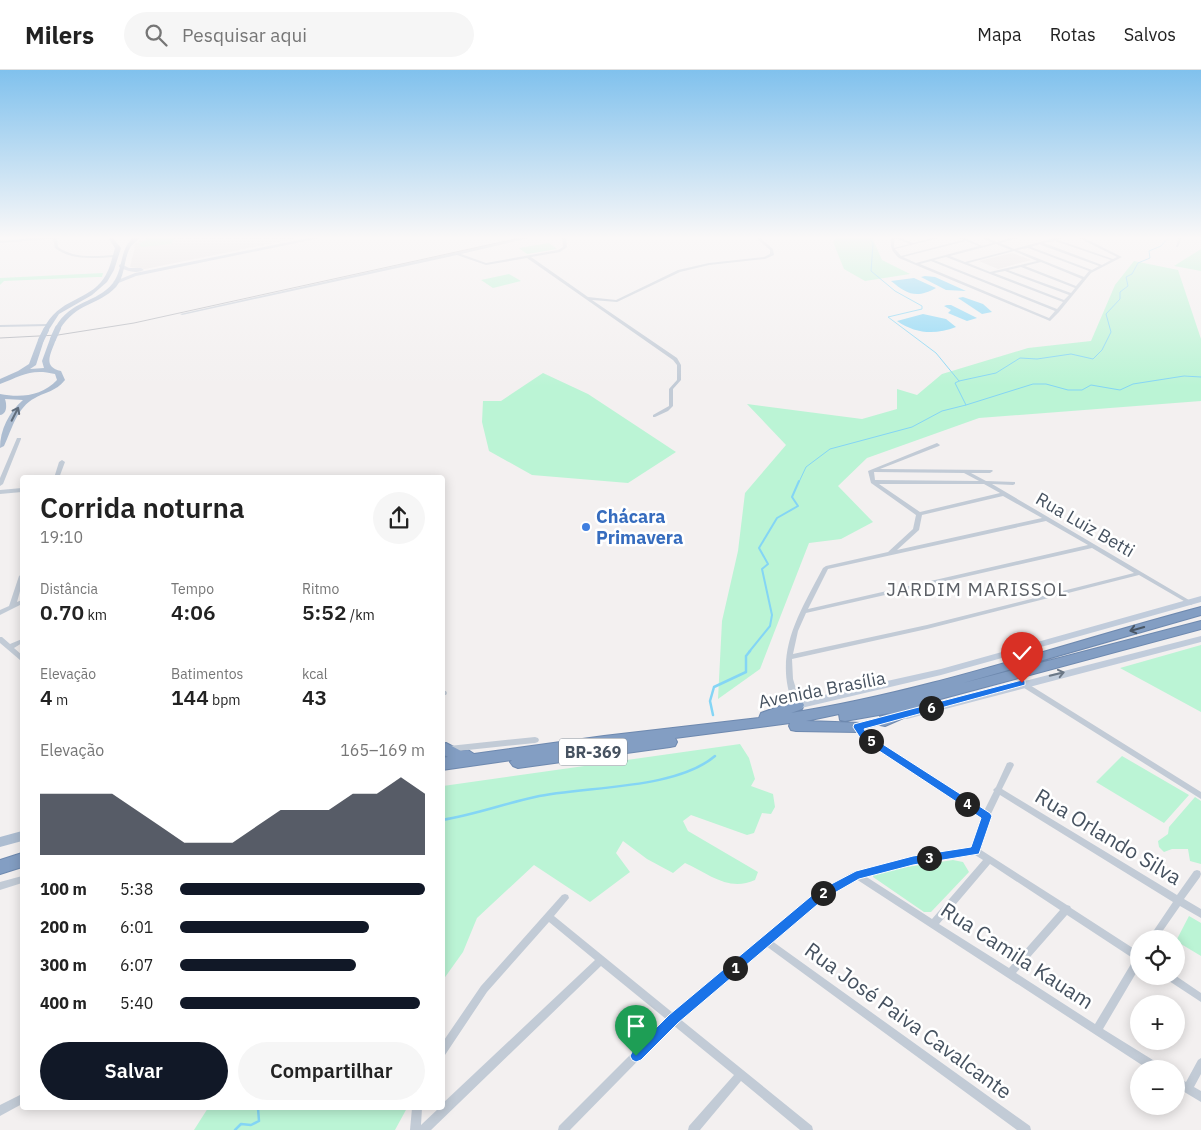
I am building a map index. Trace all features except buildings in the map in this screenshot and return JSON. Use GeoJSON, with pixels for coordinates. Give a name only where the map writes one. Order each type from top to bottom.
{"type":"FeatureCollection","features":[{"type":"Feature","properties":{"kind":"highway","name":"Avenida Brasília"},"geometry":{"type":"LineString","coordinates":[[445,754],[503,756],[604,741],[740,726],[826,712],[941,685],[1162,622],[1198,604]]}},
{"type":"Feature","properties":{"kind":"highway","name":"Avenida Brasília"},"geometry":{"type":"LineString","coordinates":[[445,772],[796,726],[892,707],[1198,625]]}},
{"type":"Feature","properties":{"kind":"highway"},"geometry":{"type":"LineString","coordinates":[[885,721],[948,692]]}},
{"type":"Feature","properties":{"kind":"highway"},"geometry":{"type":"LineString","coordinates":[[740,726],[797,705]]}},
{"type":"Feature","properties":{"kind":"highway"},"geometry":{"type":"LineString","coordinates":[[796,726],[858,727]]}},
{"type":"Feature","properties":{"kind":"highway"},"geometry":{"type":"LineString","coordinates":[[0,858],[20,853]]}},
{"type":"Feature","properties":{"kind":"highway"},"geometry":{"type":"LineString","coordinates":[[0,867],[20,861]]}},
{"type":"Feature","properties":{"kind":"main road"},"geometry":{"type":"LineString","coordinates":[[0,382],[30,368],[48,325],[62,308],[99,286]]}},
{"type":"Feature","properties":{"kind":"main road"},"geometry":{"type":"LineString","coordinates":[[0,446],[19,406],[57,385],[61,380],[58,374],[46,366],[45,361],[62,319],[69,312],[107,291],[112,286]]}},
{"type":"Feature","properties":{"kind":"main road"},"geometry":{"type":"LineString","coordinates":[[12,375],[32,371],[51,371]]}},
{"type":"Feature","properties":{"kind":"main road"},"geometry":{"type":"LineString","coordinates":[[0,413],[3,405],[0,396],[20,398],[42,393]]}},
{"type":"Feature","properties":{"kind":"main road"},"geometry":{"type":"LineString","coordinates":[[0,842],[20,837]]}},
{"type":"Feature","properties":{"kind":"street"},"geometry":{"type":"LineString","coordinates":[[182,314],[309,286]]}},
{"type":"Feature","properties":{"kind":"street"},"geometry":{"type":"LineString","coordinates":[[570,286],[675,359],[679,365],[679,380],[671,389],[673,402],[671,408],[655,416]]}},
{"type":"Feature","properties":{"kind":"street"},"geometry":{"type":"LineString","coordinates":[[586,298],[617,301],[648,286]]}},
{"type":"Feature","properties":{"kind":"street"},"geometry":{"type":"LineString","coordinates":[[970,286],[1050,320],[1076,286]]}},
{"type":"Feature","properties":{"kind":"street"},"geometry":{"type":"LineString","coordinates":[[998,286],[1058,311]]}},
{"type":"Feature","properties":{"kind":"street"},"geometry":{"type":"LineString","coordinates":[[1025,286],[1065,302]]}},
{"type":"Feature","properties":{"kind":"street"},"geometry":{"type":"LineString","coordinates":[[1050,286],[1071,294]]}},
{"type":"Feature","properties":{"kind":"street"},"geometry":{"type":"LineString","coordinates":[[0,326],[48,325]]}},
{"type":"Feature","properties":{"kind":"street"},"geometry":{"type":"LineString","coordinates":[[0,484],[19,439]]}},
{"type":"Feature","properties":{"kind":"street"},"geometry":{"type":"LineString","coordinates":[[871,471],[937,445]]}},
{"type":"Feature","properties":{"kind":"street"},"geometry":{"type":"LineString","coordinates":[[57,475],[62,462]]}},
{"type":"Feature","properties":{"kind":"street"},"geometry":{"type":"LineString","coordinates":[[871,471],[990,471]]}},
{"type":"Feature","properties":{"kind":"street"},"geometry":{"type":"LineString","coordinates":[[871,471],[873,482],[919,514],[1004,494]]}},
{"type":"Feature","properties":{"kind":"street","name":"Rua Luiz Betti"},"geometry":{"type":"LineString","coordinates":[[966,471],[1140,574],[1198,604]]}},
{"type":"Feature","properties":{"kind":"street"},"geometry":{"type":"LineString","coordinates":[[873,482],[1013,483]]}},
{"type":"Feature","properties":{"kind":"street"},"geometry":{"type":"LineString","coordinates":[[0,492],[20,490]]}},
{"type":"Feature","properties":{"kind":"street"},"geometry":{"type":"LineString","coordinates":[[889,555],[916,530],[919,514]]}},
{"type":"Feature","properties":{"kind":"street"},"geometry":{"type":"LineString","coordinates":[[1046,519],[826,568],[803,612],[789,657],[789,672],[797,705],[941,672],[1198,604]]}},
{"type":"Feature","properties":{"kind":"street"},"geometry":{"type":"LineString","coordinates":[[908,539],[919,548]]}},
{"type":"Feature","properties":{"kind":"street"},"geometry":{"type":"LineString","coordinates":[[803,612],[1092,546]]}},
{"type":"Feature","properties":{"kind":"street"},"geometry":{"type":"LineString","coordinates":[[789,657],[927,627],[1140,574]]}},
{"type":"Feature","properties":{"kind":"street"},"geometry":{"type":"LineString","coordinates":[[12,607],[20,582]]}},
{"type":"Feature","properties":{"kind":"street"},"geometry":{"type":"LineString","coordinates":[[0,613],[20,603]]}},
{"type":"Feature","properties":{"kind":"street"},"geometry":{"type":"LineString","coordinates":[[0,639],[20,656]]}},
{"type":"Feature","properties":{"kind":"street"},"geometry":{"type":"LineString","coordinates":[[986,816],[864,737],[858,727],[1022,683],[1201,639]]}},
{"type":"Feature","properties":{"kind":"street"},"geometry":{"type":"LineString","coordinates":[[10,647],[20,642]]}},
{"type":"Feature","properties":{"kind":"street"},"geometry":{"type":"LineString","coordinates":[[1022,683],[1201,796]]}},
{"type":"Feature","properties":{"kind":"street"},"geometry":{"type":"LineString","coordinates":[[445,754],[536,740]]}},
{"type":"Feature","properties":{"kind":"street"},"geometry":{"type":"LineString","coordinates":[[976,851],[986,816],[1010,765]]}},
{"type":"Feature","properties":{"kind":"street","name":"Rua Orlando Silva"},"geometry":{"type":"LineString","coordinates":[[997,790],[1201,914]]}},
{"type":"Feature","properties":{"kind":"street"},"geometry":{"type":"LineString","coordinates":[[563,1130],[673,1019],[767,942],[820,895],[856,875],[913,861],[976,851],[1130,952]]}},
{"type":"Feature","properties":{"kind":"street"},"geometry":{"type":"LineString","coordinates":[[933,925],[989,859]]}},
{"type":"Feature","properties":{"kind":"street"},"geometry":{"type":"LineString","coordinates":[[1158,930],[1197,874]]}},
{"type":"Feature","properties":{"kind":"street","name":"Rua Camila Kauam"},"geometry":{"type":"LineString","coordinates":[[856,875],[1143,1060]]}},
{"type":"Feature","properties":{"kind":"street"},"geometry":{"type":"LineString","coordinates":[[0,886],[20,881]]}},
{"type":"Feature","properties":{"kind":"street"},"geometry":{"type":"LineString","coordinates":[[445,1048],[484,989],[565,898]]}},
{"type":"Feature","properties":{"kind":"street"},"geometry":{"type":"LineString","coordinates":[[1010,974],[1067,909]]}},
{"type":"Feature","properties":{"kind":"street"},"geometry":{"type":"LineString","coordinates":[[548,916],[808,1130]]}},
{"type":"Feature","properties":{"kind":"street","name":"Rua José Paiva Cavalcante"},"geometry":{"type":"LineString","coordinates":[[767,942],[1026,1130]]}},
{"type":"Feature","properties":{"kind":"street"},"geometry":{"type":"LineString","coordinates":[[445,1109],[601,960]]}},
{"type":"Feature","properties":{"kind":"street"},"geometry":{"type":"LineString","coordinates":[[1097,1030],[1130,973]]}},
{"type":"Feature","properties":{"kind":"street"},"geometry":{"type":"LineString","coordinates":[[1182,985],[1201,998]]}},
{"type":"Feature","properties":{"kind":"street"},"geometry":{"type":"LineString","coordinates":[[1188,1089],[1201,1063]]}},
{"type":"Feature","properties":{"kind":"street"},"geometry":{"type":"LineString","coordinates":[[693,1130],[741,1074]]}},
{"type":"Feature","properties":{"kind":"street"},"geometry":{"type":"LineString","coordinates":[[1185,1087],[1201,1098]]}},
{"type":"Feature","properties":{"kind":"street"},"geometry":{"type":"LineString","coordinates":[[0,1111],[20,1100]]}},
{"type":"Feature","properties":{"kind":"street"},"geometry":{"type":"LineString","coordinates":[[415,1130],[417,1110]]}},
{"type":"Feature","properties":{"kind":"street"},"geometry":{"type":"LineString","coordinates":[[423,1130],[444,1110]]}},
{"type":"Feature","properties":{"kind":"green space"},"geometry":{"type":"Polygon","coordinates":[[[1114,286],[1183,286],[1201,339],[1201,401],[979,418],[867,458],[838,486],[873,522],[841,539],[809,543],[760,669],[718,699],[722,621],[738,551],[745,493],[786,445],[747,404],[862,419],[897,409],[897,389],[917,395],[942,374],[1028,348],[1091,341],[1114,286]]]}},
{"type":"Feature","properties":{"kind":"green space"},"geometry":{"type":"Polygon","coordinates":[[[543,373],[588,394],[676,452],[628,483],[532,475],[489,451],[482,422],[483,401],[501,401],[543,373]]]}},
{"type":"Feature","properties":{"kind":"green space"},"geometry":{"type":"Polygon","coordinates":[[[1201,645],[1201,712],[1120,668],[1201,645]]]}},
{"type":"Feature","properties":{"kind":"green space"},"geometry":{"type":"Polygon","coordinates":[[[740,744],[749,758],[755,779],[751,786],[773,794],[775,807],[771,814],[762,813],[754,833],[747,835],[691,815],[683,821],[688,831],[758,872],[755,880],[746,883],[728,883],[685,863],[673,873],[647,859],[623,841],[616,853],[630,872],[590,902],[534,865],[477,918],[463,952],[445,977],[445,786],[740,744]]]}},
{"type":"Feature","properties":{"kind":"green space"},"geometry":{"type":"Polygon","coordinates":[[[1122,756],[1189,795],[1164,823],[1096,782],[1122,756]]]}},
{"type":"Feature","properties":{"kind":"green space"},"geometry":{"type":"Polygon","coordinates":[[[1195,797],[1201,801],[1201,864],[1190,861],[1188,849],[1172,849],[1164,852],[1159,847],[1158,841],[1168,834],[1169,827],[1195,797]]]}},
{"type":"Feature","properties":{"kind":"green space"},"geometry":{"type":"Polygon","coordinates":[[[953,860],[963,862],[969,872],[931,912],[924,912],[873,877],[874,874],[880,871],[953,860]]]}},
{"type":"Feature","properties":{"kind":"green space"},"geometry":{"type":"Polygon","coordinates":[[[1189,916],[1201,923],[1201,956],[1185,946],[1185,930],[1182,930],[1189,916]]]}},
{"type":"Feature","properties":{"kind":"green space"},"geometry":{"type":"Polygon","coordinates":[[[207,1110],[406,1110],[395,1130],[194,1130],[207,1110]]]}},
{"type":"Feature","properties":{"kind":"water"},"geometry":{"type":"Polygon","coordinates":[[[899,286],[936,288],[917,294],[899,286]]]}},
{"type":"Feature","properties":{"kind":"water"},"geometry":{"type":"Polygon","coordinates":[[[939,286],[956,286],[966,291],[946,290],[939,286]]]}},
{"type":"Feature","properties":{"kind":"water"},"geometry":{"type":"Polygon","coordinates":[[[963,297],[983,304],[992,312],[982,314],[958,298],[963,297]]]}},
{"type":"Feature","properties":{"kind":"water"},"geometry":{"type":"Polygon","coordinates":[[[951,305],[977,318],[967,321],[948,313],[951,310],[944,306],[951,305]]]}},
{"type":"Feature","properties":{"kind":"water"},"geometry":{"type":"Polygon","coordinates":[[[923,314],[946,319],[956,327],[948,330],[926,332],[911,329],[897,321],[923,314]]]}},
{"type":"Feature","properties":{"kind":"waterway"},"geometry":{"type":"LineString","coordinates":[[890,286],[922,306],[922,309],[888,317],[936,353],[959,381]]}},
{"type":"Feature","properties":{"kind":"waterway"},"geometry":{"type":"LineString","coordinates":[[959,381],[996,373],[1020,358],[1037,359],[1071,354],[1093,359],[1102,350],[1111,332],[1106,314],[1120,299],[1120,292],[1127,286]]}},
{"type":"Feature","properties":{"kind":"waterway"},"geometry":{"type":"LineString","coordinates":[[966,405],[1033,384],[1046,384],[1068,390],[1082,390],[1091,385],[1120,390],[1133,384],[1184,376],[1201,377]]}},
{"type":"Feature","properties":{"kind":"waterway"},"geometry":{"type":"LineString","coordinates":[[959,381],[955,383],[966,405]]}},
{"type":"Feature","properties":{"kind":"waterway"},"geometry":{"type":"LineString","coordinates":[[799,482],[806,467],[830,449],[912,427],[942,411],[966,405]]}},
{"type":"Feature","properties":{"kind":"waterway"},"geometry":{"type":"LineString","coordinates":[[749,652],[770,626],[772,615],[762,569],[768,564],[759,548],[777,518],[798,506],[792,497],[799,481]]}},
{"type":"Feature","properties":{"kind":"waterway"},"geometry":{"type":"LineString","coordinates":[[713,715],[710,701],[714,687],[746,672],[746,656],[750,651]]}},
{"type":"Feature","properties":{"kind":"waterway"},"geometry":{"type":"LineString","coordinates":[[445,819],[556,793],[654,781],[698,767],[715,756]]}},
{"type":"Feature","properties":{"kind":"waterway"},"geometry":{"type":"LineString","coordinates":[[235,1130],[241,1124],[251,1125],[259,1121],[258,1110]]}},
{"type":"Feature","properties":{"kind":"railway"},"geometry":{"type":"LineString","coordinates":[[0,338],[58,335],[134,323],[300,286]]}},
{"type":"Feature","properties":{"kind":"place","name":"Chácara Primavera"},"geometry":{"type":"Point","coordinates":[586,527]}},
{"type":"Feature","properties":{"kind":"district","name":"JARDIM MARISSOL"},"geometry":{"type":"Point","coordinates":[977,589]}},
{"type":"Feature","properties":{"kind":"route"},"geometry":{"type":"LineString","coordinates":[[636,1056],[673,1019],[767,942],[820,895],[856,875],[913,861],[976,851],[985,827],[986,816],[864,737],[858,727],[1022,683]]}}]}
